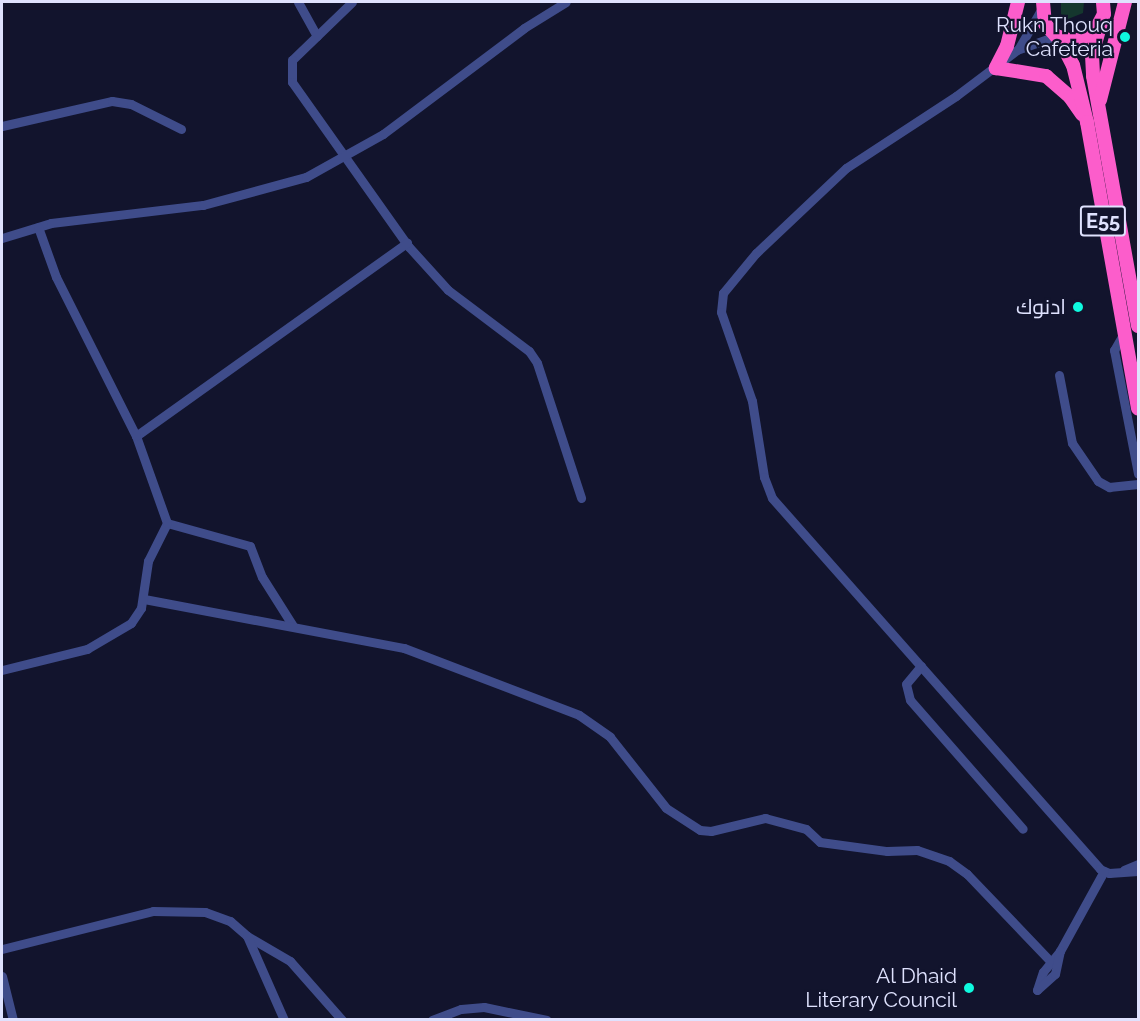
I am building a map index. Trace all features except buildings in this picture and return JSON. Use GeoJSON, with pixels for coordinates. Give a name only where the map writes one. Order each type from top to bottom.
{"type":"FeatureCollection","features":[{"type":"Feature","properties":{"kind":"highway"},"geometry":{"type":"LineString","coordinates":[[1018,2],[1007,46],[996,68],[1046,76],[1070,97],[1087,122]]}},
{"type":"Feature","properties":{"kind":"highway"},"geometry":{"type":"LineString","coordinates":[[1098,111],[1111,48],[1125,2]]}},
{"type":"Feature","properties":{"kind":"highway"},"geometry":{"type":"LineString","coordinates":[[1042,4],[1045,24],[1058,37],[1078,40],[1104,10]]}},
{"type":"Feature","properties":{"kind":"highway","name":"E55"},"geometry":{"type":"LineString","coordinates":[[1104,10],[1092,55],[1098,111],[1138,326]]}},
{"type":"Feature","properties":{"kind":"highway","name":"E55"},"geometry":{"type":"LineString","coordinates":[[1058,37],[1073,65],[1087,122],[1138,408]]}},
{"type":"Feature","properties":{"kind":"street"},"geometry":{"type":"LineString","coordinates":[[298,2],[317,36]]}},
{"type":"Feature","properties":{"kind":"street"},"geometry":{"type":"LineString","coordinates":[[352,2],[292,60],[289,75],[407,243],[448,290],[530,351],[537,363],[581,498]]}},
{"type":"Feature","properties":{"kind":"street"},"geometry":{"type":"LineString","coordinates":[[2,238],[38,227],[203,205],[261,192],[346,158],[566,2]]}},
{"type":"Feature","properties":{"kind":"street"},"geometry":{"type":"LineString","coordinates":[[1042,4],[1017,50],[996,68],[846,168],[756,253],[723,293],[721,303],[724,331],[753,408],[768,491],[1104,871],[1138,871]]}},
{"type":"Feature","properties":{"kind":"street"},"geometry":{"type":"LineString","coordinates":[[1017,50],[1058,37]]}},
{"type":"Feature","properties":{"kind":"street"},"geometry":{"type":"LineString","coordinates":[[2,126],[112,100],[131,104],[182,129]]}},
{"type":"Feature","properties":{"kind":"street"},"geometry":{"type":"LineString","coordinates":[[2,670],[62,657],[102,643],[131,623],[144,598],[148,561],[166,523],[136,436],[56,277],[38,227]]}},
{"type":"Feature","properties":{"kind":"street"},"geometry":{"type":"LineString","coordinates":[[136,436],[407,243]]}},
{"type":"Feature","properties":{"kind":"street"},"geometry":{"type":"LineString","coordinates":[[1124,333],[1114,350],[1138,474]]}},
{"type":"Feature","properties":{"kind":"street"},"geometry":{"type":"LineString","coordinates":[[1059,375],[1072,443],[1098,481],[1109,487],[1138,484]]}},
{"type":"Feature","properties":{"kind":"street"},"geometry":{"type":"LineString","coordinates":[[166,523],[250,546],[262,578],[293,626]]}},
{"type":"Feature","properties":{"kind":"street"},"geometry":{"type":"LineString","coordinates":[[144,598],[404,648],[579,715],[610,737],[666,808],[700,830],[711,831],[755,818],[774,819],[806,829],[820,842],[887,851],[916,850],[954,862],[1050,961]]}},
{"type":"Feature","properties":{"kind":"street"},"geometry":{"type":"LineString","coordinates":[[921,666],[906,684],[910,700],[1023,829]]}},
{"type":"Feature","properties":{"kind":"street"},"geometry":{"type":"LineString","coordinates":[[1122,871],[1138,864]]}},
{"type":"Feature","properties":{"kind":"street"},"geometry":{"type":"LineString","coordinates":[[1060,951],[1055,974],[1037,990],[1050,961],[1060,951],[1104,871]]}},
{"type":"Feature","properties":{"kind":"street"},"geometry":{"type":"LineString","coordinates":[[2,949],[171,909],[215,915],[235,924],[247,936],[290,961],[342,1020]]}},
{"type":"Feature","properties":{"kind":"street"},"geometry":{"type":"LineString","coordinates":[[247,936],[284,1020]]}},
{"type":"Feature","properties":{"kind":"street"},"geometry":{"type":"LineString","coordinates":[[2,975],[13,1020]]}},
{"type":"Feature","properties":{"kind":"street"},"geometry":{"type":"LineString","coordinates":[[432,1020],[461,1009],[484,1007],[547,1020]]}},
{"type":"Feature","properties":{"kind":"green space"},"geometry":{"type":"Polygon","coordinates":[[[1061,2],[1084,2],[1083,13],[1068,19],[1061,14],[1061,2]]]}},
{"type":"Feature","properties":{"kind":"place","name":"Rukn Thouq Cafeteria"},"geometry":{"type":"Point","coordinates":[1125,37]}},
{"type":"Feature","properties":{"kind":"place","name":"ادنوك"},"geometry":{"type":"Point","coordinates":[1078,307]}},
{"type":"Feature","properties":{"kind":"place","name":"Al Dhaid Literary Council"},"geometry":{"type":"Point","coordinates":[969,988]}}]}
